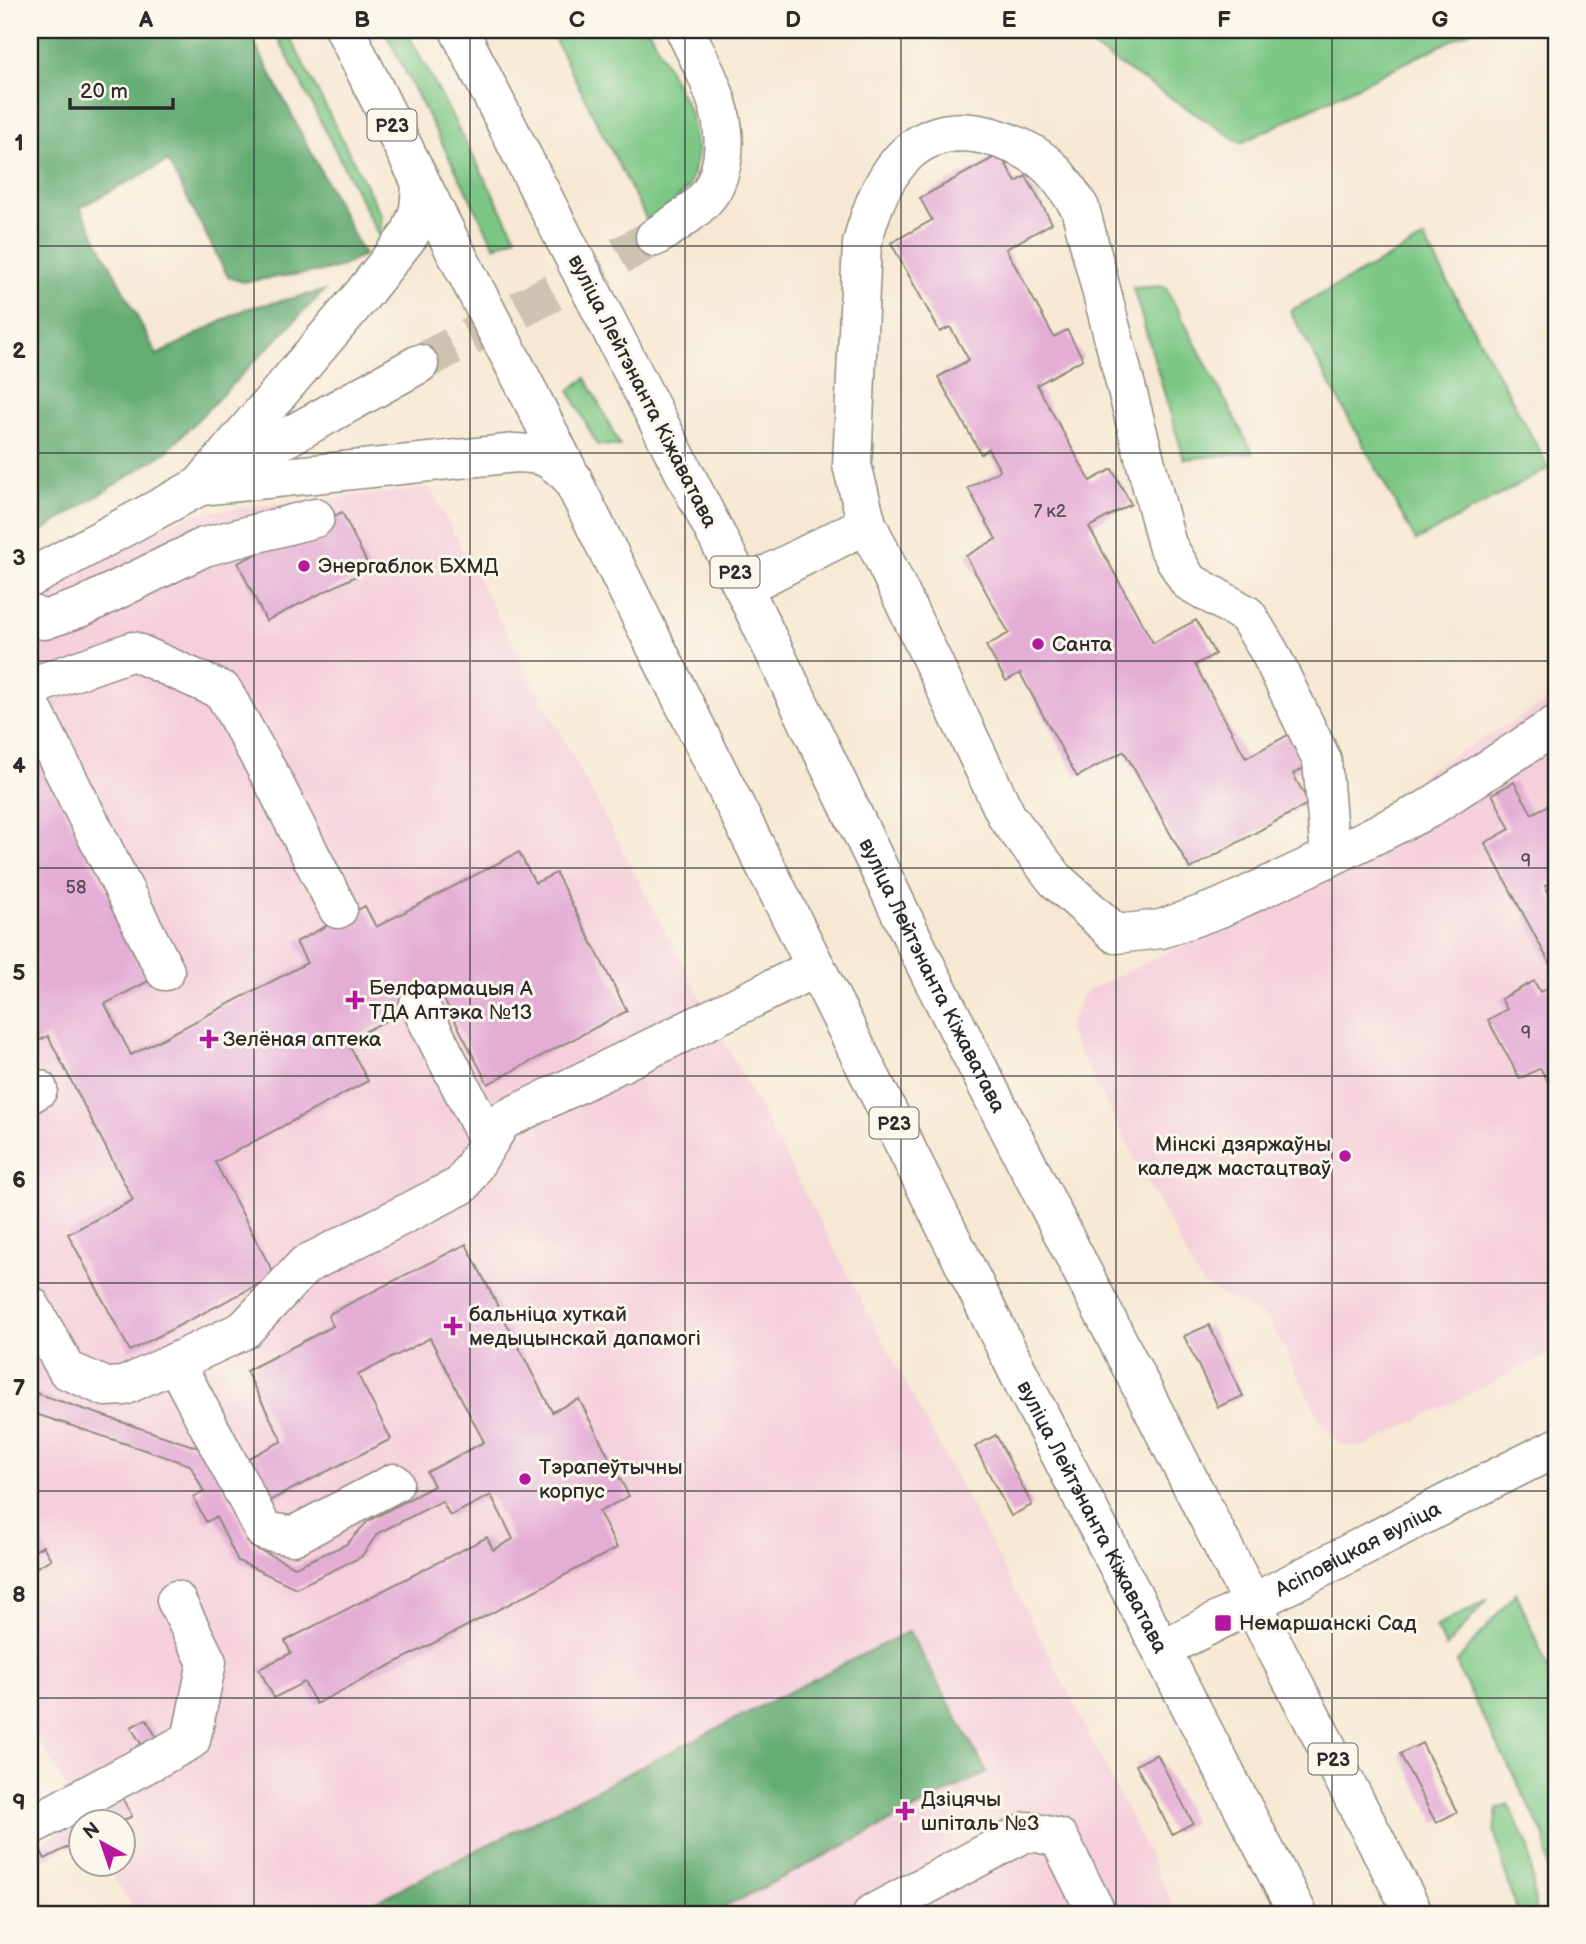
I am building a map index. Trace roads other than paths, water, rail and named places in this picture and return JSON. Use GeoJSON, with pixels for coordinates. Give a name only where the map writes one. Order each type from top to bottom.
{"type":"FeatureCollection","features":[{"type":"Feature","properties":{"kind":"main road","name":"вуліца Лейтэнанта Кіжаватава"},"geometry":{"type":"LineString","coordinates":[[345,30],[421,185],[573,479],[1041,1418],[1298,1914]]}},
{"type":"Feature","properties":{"kind":"main road","name":"вуліца Лейтэнанта Кіжаватава"},"geometry":{"type":"LineString","coordinates":[[459,30],[743,587],[929,971],[1252,1605],[1413,1914]]}},
{"type":"Feature","properties":{"kind":"main road"},"geometry":{"type":"LineString","coordinates":[[655,237],[688,215],[715,186],[724,149],[722,121],[713,87],[685,30]]}},
{"type":"Feature","properties":{"kind":"main road"},"geometry":{"type":"LineString","coordinates":[[1330,857],[1322,760],[1270,653],[1247,615],[1188,581],[1167,545],[1080,208],[1059,176],[1045,162],[1009,143],[972,132],[947,131],[927,138],[913,148],[886,181],[869,218],[862,244],[852,465],[867,524],[1007,817],[1056,880],[1115,934],[1161,929],[1220,908],[1330,857],[1426,810],[1556,725]]}},
{"type":"Feature","properties":{"kind":"main road"},"geometry":{"type":"LineString","coordinates":[[200,486],[363,295],[410,234],[419,209],[421,185]]}},
{"type":"Feature","properties":{"kind":"main road"},"geometry":{"type":"LineString","coordinates":[[30,578],[419,364]]}},
{"type":"Feature","properties":{"kind":"main road"},"geometry":{"type":"LineString","coordinates":[[200,486],[516,453],[539,454],[551,460],[573,479]]}},
{"type":"Feature","properties":{"kind":"main road"},"geometry":{"type":"LineString","coordinates":[[30,614],[44,620],[82,607],[204,547],[315,518]]}},
{"type":"Feature","properties":{"kind":"main road"},"geometry":{"type":"LineString","coordinates":[[743,587],[867,524]]}},
{"type":"Feature","properties":{"kind":"main road"},"geometry":{"type":"LineString","coordinates":[[30,687],[133,651],[223,691],[338,909]]}},
{"type":"Feature","properties":{"kind":"main road"},"geometry":{"type":"LineString","coordinates":[[30,704],[165,971]]}},
{"type":"Feature","properties":{"kind":"main road"},"geometry":{"type":"LineString","coordinates":[[30,1305],[66,1370],[106,1387],[124,1386],[244,1330],[305,1265],[462,1185],[502,1121],[815,968]]}},
{"type":"Feature","properties":{"kind":"main road"},"geometry":{"type":"LineString","coordinates":[[419,1004],[489,1142]]}},
{"type":"Feature","properties":{"kind":"main road"},"geometry":{"type":"LineString","coordinates":[[175,1362],[264,1531],[293,1536],[394,1483]]}},
{"type":"Feature","properties":{"kind":"main road","name":"Асіповіцкая вуліца"},"geometry":{"type":"LineString","coordinates":[[1162,1649],[1556,1448]]}},
{"type":"Feature","properties":{"kind":"main road"},"geometry":{"type":"LineString","coordinates":[[30,1826],[191,1740],[207,1662],[176,1600]]}},
{"type":"Feature","properties":{"kind":"main road"},"geometry":{"type":"LineString","coordinates":[[872,1914],[928,1902],[1010,1839],[1028,1831],[1059,1838],[1097,1914]]}},
{"type":"Feature","properties":{"kind":"tunnel"},"geometry":{"type":"LineString","coordinates":[[419,364],[655,237]]}},
{"type":"Feature","properties":{"kind":"place","name":"Энергаблок БХМД"},"geometry":{"type":"Point","coordinates":[304,566]}},
{"type":"Feature","properties":{"kind":"place","name":"Санта"},"geometry":{"type":"Point","coordinates":[1038,644]}},
{"type":"Feature","properties":{"kind":"place","name":"Белфармацыя А ТДА Аптэка №13"},"geometry":{"type":"Point","coordinates":[355,1000]}},
{"type":"Feature","properties":{"kind":"place","name":"Зелёная аптека"},"geometry":{"type":"Point","coordinates":[209,1039]}},
{"type":"Feature","properties":{"kind":"place","name":"Мінскі дзяржаўны каледж мастацтваў"},"geometry":{"type":"Point","coordinates":[1345,1156]}},
{"type":"Feature","properties":{"kind":"place","name":"бальніца хуткай медыцынскай дапамогі"},"geometry":{"type":"Point","coordinates":[453,1326]}},
{"type":"Feature","properties":{"kind":"place","name":"Тэрапеўтычны корпус"},"geometry":{"type":"Point","coordinates":[525,1479]}},
{"type":"Feature","properties":{"kind":"place","name":"Немаршанскі Сад"},"geometry":{"type":"Point","coordinates":[1223,1623]}},
{"type":"Feature","properties":{"kind":"place","name":"Дзіцячы шпіталь №3"},"geometry":{"type":"Point","coordinates":[905,1811]}}]}
